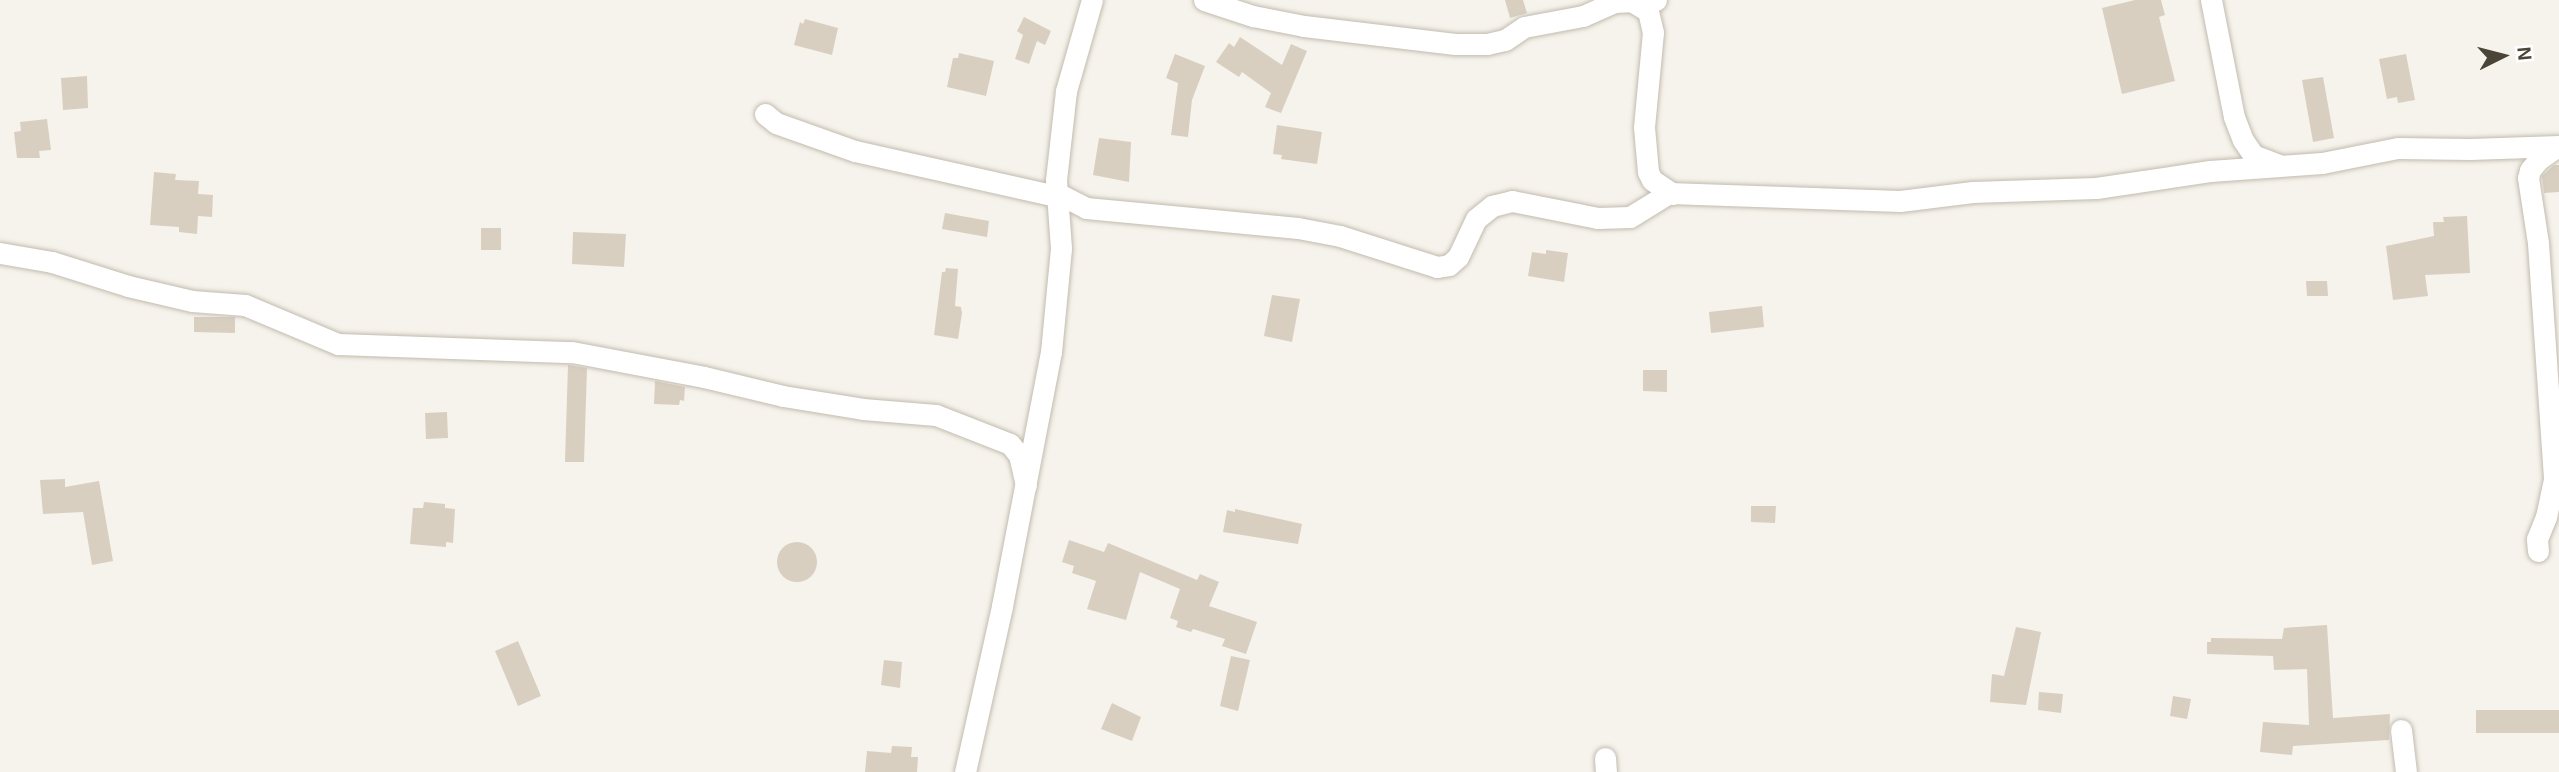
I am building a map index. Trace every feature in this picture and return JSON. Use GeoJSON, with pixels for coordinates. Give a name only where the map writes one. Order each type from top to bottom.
{"type":"FeatureCollection","features":[{"type":"Feature","properties":{"kind":"street"},"geometry":{"type":"LineString","coordinates":[[965,772],[1026,485],[1051,352],[1061,248],[1066,91],[1092,0]]}},
{"type":"Feature","properties":{"kind":"street"},"geometry":{"type":"LineString","coordinates":[[1204,0],[1253,16],[1304,26],[1455,44],[1505,40],[1524,27],[1583,16],[1614,2],[1649,3],[1653,32],[1644,127],[1647,191],[1637,212]]}},
{"type":"Feature","properties":{"kind":"street"},"geometry":{"type":"LineString","coordinates":[[2210,0],[2234,117],[2243,140],[2253,155],[2284,167]]}},
{"type":"Feature","properties":{"kind":"street"},"geometry":{"type":"LineString","coordinates":[[765,114],[776,123],[855,151],[1062,203],[1298,228],[1340,236],[1437,267],[1449,265],[1458,257],[1476,219],[1492,206],[1512,201],[1598,218],[1630,217],[1672,194],[1900,201],[1972,192],[2096,188],[2159,176],[2284,167],[2398,148],[2559,146]]}},
{"type":"Feature","properties":{"kind":"street"},"geometry":{"type":"LineString","coordinates":[[2508,146],[2530,170],[2539,257],[2554,478],[2546,517],[2538,539],[2538,551]]}},
{"type":"Feature","properties":{"kind":"street"},"geometry":{"type":"LineString","coordinates":[[2530,170],[2559,146]]}},
{"type":"Feature","properties":{"kind":"street"},"geometry":{"type":"LineString","coordinates":[[1648,172],[1653,180],[1672,194]]}},
{"type":"Feature","properties":{"kind":"street"},"geometry":{"type":"LineString","coordinates":[[0,253],[52,262],[128,286],[192,300],[245,305],[338,344],[572,352],[704,377],[783,396],[863,409],[936,415],[1010,444],[1019,455],[1026,485]]}},
{"type":"Feature","properties":{"kind":"street"},"geometry":{"type":"LineString","coordinates":[[1010,444],[1019,441],[1037,426]]}},
{"type":"Feature","properties":{"kind":"street"},"geometry":{"type":"LineString","coordinates":[[2401,730],[2406,772]]}},
{"type":"Feature","properties":{"kind":"building"},"geometry":{"type":"Polygon","coordinates":[[[1505,0],[1523,0],[1527,13],[1510,18],[1505,0]]]}},
{"type":"Feature","properties":{"kind":"building"},"geometry":{"type":"Polygon","coordinates":[[[2135,0],[2161,0],[2165,15],[2159,17],[2175,81],[2122,94],[2102,8],[2135,0]]]}},
{"type":"Feature","properties":{"kind":"building"},"geometry":{"type":"Polygon","coordinates":[[[1024,17],[1051,31],[1045,45],[1037,41],[1029,64],[1015,59],[1023,35],[1017,31],[1024,17]]]}},
{"type":"Feature","properties":{"kind":"building"},"geometry":{"type":"Polygon","coordinates":[[[805,19],[838,28],[832,55],[794,45],[800,22],[803,24],[805,19]]]}},
{"type":"Feature","properties":{"kind":"building"},"geometry":{"type":"Polygon","coordinates":[[[1240,37],[1282,65],[1291,44],[1307,51],[1281,113],[1265,107],[1271,93],[1242,72],[1239,77],[1216,62],[1229,43],[1234,47],[1240,37]]]}},
{"type":"Feature","properties":{"kind":"building"},"geometry":{"type":"Polygon","coordinates":[[[959,53],[994,61],[986,96],[947,87],[953,58],[958,58],[959,53]]]}},
{"type":"Feature","properties":{"kind":"building"},"geometry":{"type":"Polygon","coordinates":[[[1175,54],[1205,66],[1192,100],[1188,137],[1171,135],[1178,83],[1166,78],[1175,54]]]}},
{"type":"Feature","properties":{"kind":"building"},"geometry":{"type":"Polygon","coordinates":[[[2406,54],[2415,100],[2398,103],[2397,97],[2387,99],[2379,59],[2406,54]]]}},
{"type":"Feature","properties":{"kind":"building"},"geometry":{"type":"Polygon","coordinates":[[[87,76],[88,108],[63,110],[61,78],[87,76]]]}},
{"type":"Feature","properties":{"kind":"building"},"geometry":{"type":"Polygon","coordinates":[[[2323,77],[2334,138],[2313,142],[2302,80],[2323,77]]]}},
{"type":"Feature","properties":{"kind":"building"},"geometry":{"type":"Polygon","coordinates":[[[47,119],[51,150],[39,151],[40,158],[17,158],[14,132],[21,131],[20,122],[47,119]]]}},
{"type":"Feature","properties":{"kind":"building"},"geometry":{"type":"Polygon","coordinates":[[[1277,125],[1322,132],[1317,164],[1281,159],[1282,155],[1273,154],[1277,125]]]}},
{"type":"Feature","properties":{"kind":"building"},"geometry":{"type":"Polygon","coordinates":[[[1099,138],[1131,142],[1129,182],[1093,175],[1099,138]]]}},
{"type":"Feature","properties":{"kind":"building"},"geometry":{"type":"Polygon","coordinates":[[[2554,165],[2559,165],[2559,192],[2544,193],[2542,176],[2554,165]]]}},
{"type":"Feature","properties":{"kind":"building"},"geometry":{"type":"Polygon","coordinates":[[[154,172],[176,174],[175,180],[199,181],[198,194],[213,195],[212,217],[198,216],[197,234],[179,232],[179,227],[150,225],[154,172]]]}},
{"type":"Feature","properties":{"kind":"building"},"geometry":{"type":"Polygon","coordinates":[[[945,213],[989,221],[987,237],[942,229],[945,213]]]}},
{"type":"Feature","properties":{"kind":"building"},"geometry":{"type":"Polygon","coordinates":[[[2467,216],[2470,273],[2425,275],[2428,296],[2393,300],[2386,246],[2434,236],[2433,222],[2444,222],[2443,217],[2467,216]]]}},
{"type":"Feature","properties":{"kind":"building"},"geometry":{"type":"Polygon","coordinates":[[[481,228],[501,228],[501,250],[481,250],[481,228]]]}},
{"type":"Feature","properties":{"kind":"building"},"geometry":{"type":"Polygon","coordinates":[[[573,232],[626,234],[624,267],[572,264],[573,232]]]}},
{"type":"Feature","properties":{"kind":"building"},"geometry":{"type":"Polygon","coordinates":[[[1546,250],[1568,253],[1564,282],[1528,276],[1532,252],[1546,254],[1546,250]]]}},
{"type":"Feature","properties":{"kind":"building"},"geometry":{"type":"Polygon","coordinates":[[[946,268],[958,269],[955,306],[961,307],[962,313],[958,339],[934,335],[942,272],[945,272],[946,268]]]}},
{"type":"Feature","properties":{"kind":"building"},"geometry":{"type":"Polygon","coordinates":[[[2306,281],[2327,281],[2328,296],[2307,296],[2306,281]]]}},
{"type":"Feature","properties":{"kind":"building"},"geometry":{"type":"Polygon","coordinates":[[[1272,295],[1300,299],[1292,342],[1264,336],[1272,295]]]}},
{"type":"Feature","properties":{"kind":"building"},"geometry":{"type":"Polygon","coordinates":[[[1762,306],[1764,327],[1711,333],[1709,312],[1762,306]]]}},
{"type":"Feature","properties":{"kind":"building"},"geometry":{"type":"Polygon","coordinates":[[[194,317],[235,317],[235,333],[194,332],[194,317]]]}},
{"type":"Feature","properties":{"kind":"building"},"geometry":{"type":"Polygon","coordinates":[[[568,365],[587,368],[584,462],[565,462],[568,365]]]}},
{"type":"Feature","properties":{"kind":"building"},"geometry":{"type":"Polygon","coordinates":[[[1643,370],[1667,370],[1667,392],[1643,391],[1643,370]]]}},
{"type":"Feature","properties":{"kind":"building"},"geometry":{"type":"Polygon","coordinates":[[[655,381],[685,387],[684,401],[680,400],[679,405],[654,404],[655,381]]]}},
{"type":"Feature","properties":{"kind":"building"},"geometry":{"type":"Polygon","coordinates":[[[447,412],[448,438],[426,439],[425,413],[447,412]]]}},
{"type":"Feature","properties":{"kind":"building"},"geometry":{"type":"Polygon","coordinates":[[[65,479],[65,487],[99,481],[113,561],[92,565],[83,512],[43,514],[40,480],[65,479]]]}},
{"type":"Feature","properties":{"kind":"building"},"geometry":{"type":"Polygon","coordinates":[[[424,502],[445,504],[445,508],[455,509],[453,543],[446,542],[446,547],[410,544],[413,508],[423,508],[424,502]]]}},
{"type":"Feature","properties":{"kind":"building"},"geometry":{"type":"Polygon","coordinates":[[[1751,506],[1776,506],[1775,523],[1751,522],[1751,506]]]}},
{"type":"Feature","properties":{"kind":"building"},"geometry":{"type":"Polygon","coordinates":[[[1235,509],[1302,524],[1298,544],[1223,532],[1227,510],[1235,512],[1235,509]]]}},
{"type":"Feature","properties":{"kind":"building"},"geometry":{"type":"Polygon","coordinates":[[[1069,540],[1104,552],[1108,543],[1197,580],[1200,574],[1219,582],[1209,606],[1257,622],[1246,654],[1222,646],[1225,639],[1193,629],[1191,632],[1176,627],[1178,621],[1170,618],[1180,589],[1140,572],[1126,620],[1087,609],[1096,581],[1072,573],[1074,566],[1062,562],[1069,540]]]}},
{"type":"Feature","properties":{"kind":"building"},"geometry":{"type":"Polygon","coordinates":[[[797,542],[811,548],[817,562],[811,576],[797,582],[783,576],[777,562],[783,548],[797,542]]]}},
{"type":"Feature","properties":{"kind":"building"},"geometry":{"type":"Polygon","coordinates":[[[2327,625],[2333,718],[2390,714],[2389,740],[2293,746],[2292,755],[2260,752],[2263,722],[2309,725],[2307,669],[2274,670],[2273,656],[2207,654],[2207,642],[2211,642],[2211,638],[2282,639],[2284,628],[2327,625]]]}},
{"type":"Feature","properties":{"kind":"building"},"geometry":{"type":"Polygon","coordinates":[[[2016,627],[2041,632],[2026,705],[1990,702],[1992,674],[2004,676],[2016,627]]]}},
{"type":"Feature","properties":{"kind":"building"},"geometry":{"type":"Polygon","coordinates":[[[518,641],[541,696],[518,706],[495,651],[518,641]]]}},
{"type":"Feature","properties":{"kind":"building"},"geometry":{"type":"Polygon","coordinates":[[[1231,656],[1250,660],[1238,711],[1220,706],[1231,656]]]}},
{"type":"Feature","properties":{"kind":"building"},"geometry":{"type":"Polygon","coordinates":[[[884,660],[902,662],[900,688],[881,685],[884,660]]]}},
{"type":"Feature","properties":{"kind":"building"},"geometry":{"type":"Polygon","coordinates":[[[2039,692],[2063,694],[2061,713],[2038,710],[2039,692]]]}},
{"type":"Feature","properties":{"kind":"building"},"geometry":{"type":"Polygon","coordinates":[[[2173,696],[2191,699],[2187,719],[2170,716],[2173,696]]]}},
{"type":"Feature","properties":{"kind":"building"},"geometry":{"type":"Polygon","coordinates":[[[1112,703],[1141,717],[1132,741],[1101,729],[1112,703]]]}},
{"type":"Feature","properties":{"kind":"building"},"geometry":{"type":"Polygon","coordinates":[[[2476,710],[2559,710],[2559,733],[2476,733],[2476,710]]]}},
{"type":"Feature","properties":{"kind":"building"},"geometry":{"type":"Polygon","coordinates":[[[892,746],[912,747],[911,757],[918,757],[917,772],[865,772],[867,751],[891,753],[892,746]]]}}]}
